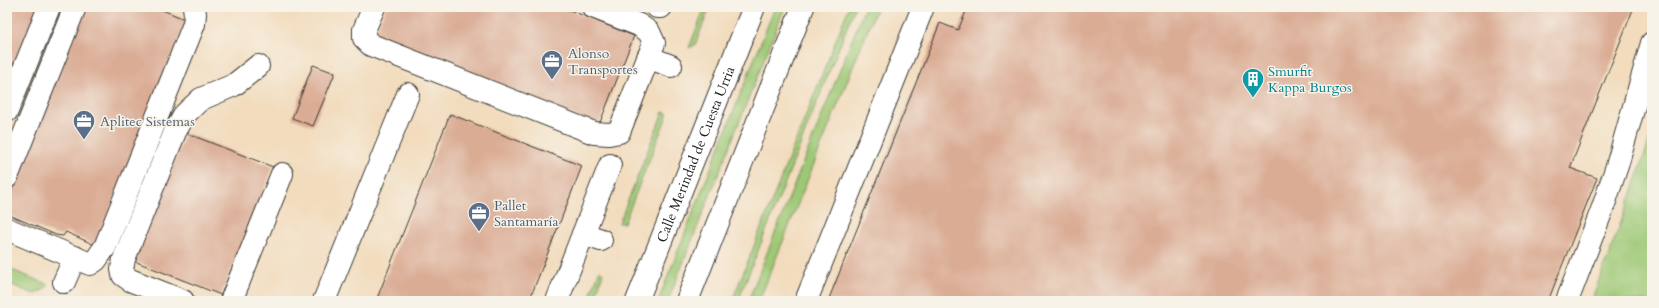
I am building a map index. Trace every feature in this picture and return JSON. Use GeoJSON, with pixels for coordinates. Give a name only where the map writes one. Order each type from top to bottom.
{"type":"FeatureCollection","features":[{"type":"Feature","properties":{"kind":"street"},"geometry":{"type":"LineString","coordinates":[[7,111],[49,7]]}},
{"type":"Feature","properties":{"kind":"street"},"geometry":{"type":"LineString","coordinates":[[7,177],[75,7]]}},
{"type":"Feature","properties":{"kind":"street"},"geometry":{"type":"LineString","coordinates":[[7,229],[90,264],[96,260],[105,247],[194,24],[194,7]]}},
{"type":"Feature","properties":{"kind":"street"},"geometry":{"type":"LineString","coordinates":[[374,7],[364,30],[364,38],[371,45],[594,133],[608,134],[619,132],[654,43],[649,32],[639,25],[593,7]]}},
{"type":"Feature","properties":{"kind":"street","name":"Calle Merindad de Cuesta Urria"},"geometry":{"type":"LineString","coordinates":[[637,301],[754,7]]}},
{"type":"Feature","properties":{"kind":"street"},"geometry":{"type":"LineString","coordinates":[[687,301],[803,7]]}},
{"type":"Feature","properties":{"kind":"street"},"geometry":{"type":"LineString","coordinates":[[806,301],[923,7]]}},
{"type":"Feature","properties":{"kind":"street"},"geometry":{"type":"LineString","coordinates":[[1567,301],[1602,210],[1617,166],[1652,43]]}},
{"type":"Feature","properties":{"kind":"street"},"geometry":{"type":"LineString","coordinates":[[648,57],[671,66]]}},
{"type":"Feature","properties":{"kind":"street"},"geometry":{"type":"LineString","coordinates":[[183,301],[145,294],[123,275],[123,264],[175,132],[185,114],[201,99],[234,85],[258,66]]}},
{"type":"Feature","properties":{"kind":"street"},"geometry":{"type":"LineString","coordinates":[[324,301],[408,94]]}},
{"type":"Feature","properties":{"kind":"street"},"geometry":{"type":"LineString","coordinates":[[557,301],[592,237],[610,165]]}},
{"type":"Feature","properties":{"kind":"street"},"geometry":{"type":"LineString","coordinates":[[231,301],[282,174]]}},
{"type":"Feature","properties":{"kind":"street"},"geometry":{"type":"LineString","coordinates":[[64,282],[75,257]]}},
{"type":"Feature","properties":{"kind":"green space"},"geometry":{"type":"Polygon","coordinates":[[[705,7],[710,7],[695,45],[689,48],[705,7]]]}},
{"type":"Feature","properties":{"kind":"green space"},"geometry":{"type":"Polygon","coordinates":[[[775,7],[785,7],[668,301],[658,301],[775,7]]]}},
{"type":"Feature","properties":{"kind":"green space"},"geometry":{"type":"Polygon","coordinates":[[[849,7],[855,7],[738,301],[732,301],[849,7]]]}},
{"type":"Feature","properties":{"kind":"green space"},"geometry":{"type":"Polygon","coordinates":[[[865,7],[877,7],[759,301],[748,301],[865,7]]]}},
{"type":"Feature","properties":{"kind":"green space"},"geometry":{"type":"Polygon","coordinates":[[[663,112],[667,113],[667,116],[624,223],[619,223],[663,112]]]}},
{"type":"Feature","properties":{"kind":"green space"},"geometry":{"type":"Polygon","coordinates":[[[1652,132],[1652,301],[1591,301],[1632,193],[1652,132]]]}},
{"type":"Feature","properties":{"kind":"green space"},"geometry":{"type":"Polygon","coordinates":[[[7,268],[49,285],[45,289],[34,294],[7,283],[7,268]]]}},
{"type":"Feature","properties":{"kind":"green space"},"geometry":{"type":"Polygon","coordinates":[[[600,270],[603,273],[595,298],[596,301],[588,301],[600,270]]]}},
{"type":"Feature","properties":{"kind":"building"},"geometry":{"type":"Polygon","coordinates":[[[7,7],[38,7],[7,84],[7,7]]]}},
{"type":"Feature","properties":{"kind":"building","name":"Aplitec Sistemas"},"geometry":{"type":"Polygon","coordinates":[[[86,7],[155,7],[187,20],[95,245],[66,232],[63,236],[56,235],[7,214],[7,202],[86,7]]]}},
{"type":"Feature","properties":{"kind":"building","name":"Alonso Transportes"},"geometry":{"type":"Polygon","coordinates":[[[386,7],[562,7],[634,36],[599,125],[374,36],[386,7]]]}},
{"type":"Feature","properties":{"kind":"building","name":"Smurfit Kappa Burgos"},"geometry":{"type":"Polygon","coordinates":[[[968,7],[1634,7],[1570,168],[1597,178],[1548,301],[828,301],[940,23],[958,30],[968,7]]]}},
{"type":"Feature","properties":{"kind":"building"},"geometry":{"type":"Polygon","coordinates":[[[313,65],[335,73],[313,126],[292,118],[313,65]]]}},
{"type":"Feature","properties":{"kind":"building","name":"Pallet Santamaría"},"geometry":{"type":"Polygon","coordinates":[[[450,114],[582,166],[529,301],[376,301],[450,114]]]}},
{"type":"Feature","properties":{"kind":"building"},"geometry":{"type":"Polygon","coordinates":[[[186,133],[273,167],[221,295],[134,261],[186,133]]]}},
{"type":"Feature","properties":{"kind":"place","name":"Alonso Transportes"},"geometry":{"type":"Point","coordinates":[552,80]}},
{"type":"Feature","properties":{"kind":"place","name":"Smurfit Kappa Burgos"},"geometry":{"type":"Point","coordinates":[1253,98]}},
{"type":"Feature","properties":{"kind":"place","name":"Aplitec Sistemas"},"geometry":{"type":"Point","coordinates":[84,140]}},
{"type":"Feature","properties":{"kind":"place","name":"Pallet Santamaría"},"geometry":{"type":"Point","coordinates":[479,232]}}]}
